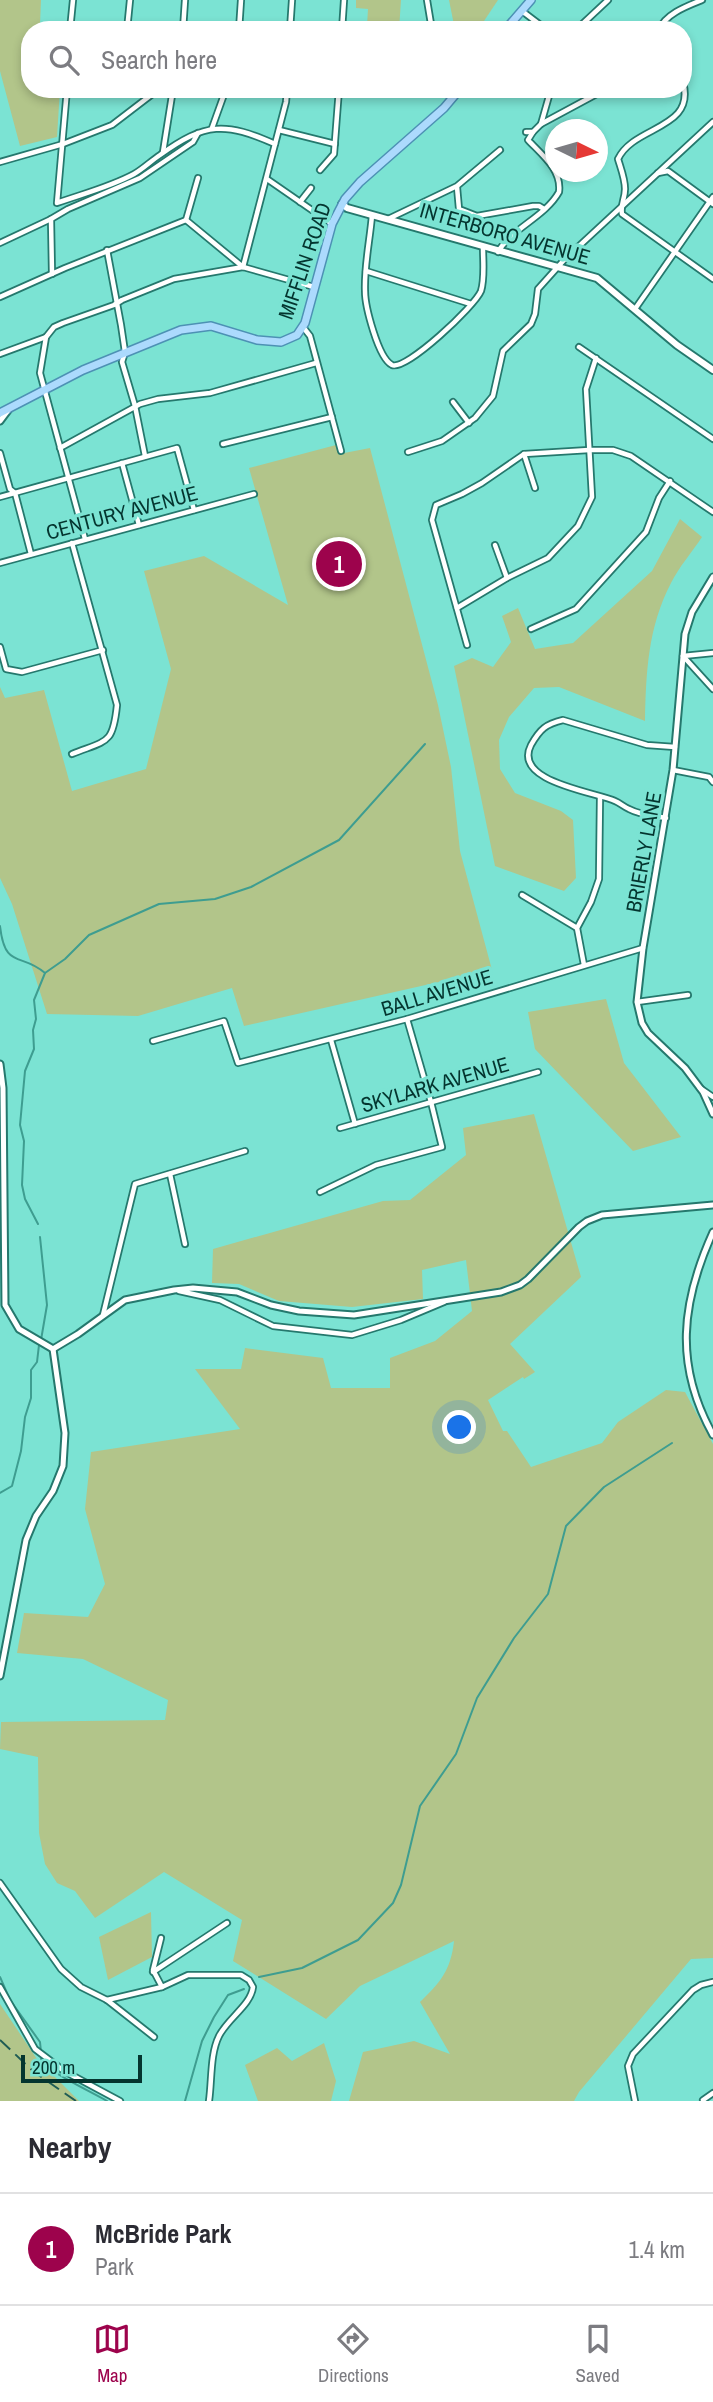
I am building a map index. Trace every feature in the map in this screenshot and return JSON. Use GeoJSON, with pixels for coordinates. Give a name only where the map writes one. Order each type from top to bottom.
{"type":"FeatureCollection","features":[{"type":"Feature","properties":{"kind":"main road"},"geometry":{"type":"LineString","coordinates":[[513,21],[531,0]]}},
{"type":"Feature","properties":{"kind":"main road","name":"MIFFLIN ROAD"},"geometry":{"type":"LineString","coordinates":[[9,409],[83,370],[192,327],[211,326],[271,342],[287,341],[297,335],[303,327],[332,224],[342,204],[360,182],[452,98]]}},
{"type":"Feature","properties":{"kind":"main road","name":"INTERBORO AVENUE"},"geometry":{"type":"LineString","coordinates":[[342,204],[483,248],[597,278],[677,345],[713,370]]}},
{"type":"Feature","properties":{"kind":"main road"},"geometry":{"type":"LineString","coordinates":[[0,413],[9,409]]}},
{"type":"Feature","properties":{"kind":"street"},"geometry":{"type":"LineString","coordinates":[[72,21],[73,0]]}},
{"type":"Feature","properties":{"kind":"street"},"geometry":{"type":"LineString","coordinates":[[128,21],[130,0]]}},
{"type":"Feature","properties":{"kind":"street"},"geometry":{"type":"LineString","coordinates":[[184,21],[185,0]]}},
{"type":"Feature","properties":{"kind":"street"},"geometry":{"type":"LineString","coordinates":[[240,21],[242,0]]}},
{"type":"Feature","properties":{"kind":"street"},"geometry":{"type":"LineString","coordinates":[[291,21],[292,0]]}},
{"type":"Feature","properties":{"kind":"street"},"geometry":{"type":"LineString","coordinates":[[343,21],[344,0]]}},
{"type":"Feature","properties":{"kind":"street"},"geometry":{"type":"LineString","coordinates":[[427,0],[430,21]]}},
{"type":"Feature","properties":{"kind":"street"},"geometry":{"type":"LineString","coordinates":[[586,21],[608,0]]}},
{"type":"Feature","properties":{"kind":"street"},"geometry":{"type":"LineString","coordinates":[[663,21],[702,0]]}},
{"type":"Feature","properties":{"kind":"street"},"geometry":{"type":"LineString","coordinates":[[521,11],[535,21]]}},
{"type":"Feature","properties":{"kind":"street"},"geometry":{"type":"LineString","coordinates":[[66,98],[57,203],[134,174],[163,152],[199,132],[232,128],[275,144]]}},
{"type":"Feature","properties":{"kind":"street"},"geometry":{"type":"LineString","coordinates":[[0,162],[63,144],[112,125],[147,98]]}},
{"type":"Feature","properties":{"kind":"street"},"geometry":{"type":"LineString","coordinates":[[163,152],[172,98]]}},
{"type":"Feature","properties":{"kind":"street"},"geometry":{"type":"LineString","coordinates":[[212,129],[223,98]]}},
{"type":"Feature","properties":{"kind":"street"},"geometry":{"type":"LineString","coordinates":[[243,267],[286,98]]}},
{"type":"Feature","properties":{"kind":"street"},"geometry":{"type":"LineString","coordinates":[[320,170],[334,155],[338,98]]}},
{"type":"Feature","properties":{"kind":"street"},"geometry":{"type":"LineString","coordinates":[[541,124],[548,98]]}},
{"type":"Feature","properties":{"kind":"street"},"geometry":{"type":"LineString","coordinates":[[498,252],[504,243],[556,197],[560,184],[551,166],[528,140],[541,124],[589,98]]}},
{"type":"Feature","properties":{"kind":"street"},"geometry":{"type":"LineString","coordinates":[[687,98],[679,114],[624,147],[618,159],[625,184],[621,208],[622,214],[713,279]]}},
{"type":"Feature","properties":{"kind":"street"},"geometry":{"type":"LineString","coordinates":[[408,452],[442,441],[469,423],[493,396],[503,351],[531,324],[538,289],[656,173],[713,122]]}},
{"type":"Feature","properties":{"kind":"street"},"geometry":{"type":"LineString","coordinates":[[279,130],[335,145]]}},
{"type":"Feature","properties":{"kind":"street"},"geometry":{"type":"LineString","coordinates":[[0,243],[68,209],[140,178],[193,142],[199,132]]}},
{"type":"Feature","properties":{"kind":"street"},"geometry":{"type":"LineString","coordinates":[[526,132],[533,132]]}},
{"type":"Feature","properties":{"kind":"street"},"geometry":{"type":"LineString","coordinates":[[387,220],[457,186],[500,150]]}},
{"type":"Feature","properties":{"kind":"street"},"geometry":{"type":"LineString","coordinates":[[635,309],[712,201],[668,171],[656,173]]}},
{"type":"Feature","properties":{"kind":"street"},"geometry":{"type":"LineString","coordinates":[[187,219],[198,178]]}},
{"type":"Feature","properties":{"kind":"street"},"geometry":{"type":"LineString","coordinates":[[267,179],[332,224]]}},
{"type":"Feature","properties":{"kind":"street"},"geometry":{"type":"LineString","coordinates":[[457,186],[459,209],[477,216],[533,206],[544,209]]}},
{"type":"Feature","properties":{"kind":"street"},"geometry":{"type":"LineString","coordinates":[[300,202],[312,188]]}},
{"type":"Feature","properties":{"kind":"street"},"geometry":{"type":"LineString","coordinates":[[372,215],[365,298],[379,350],[396,366],[406,363],[429,345],[472,304],[480,292],[483,279],[483,248]]}},
{"type":"Feature","properties":{"kind":"street"},"geometry":{"type":"LineString","coordinates":[[51,219],[52,275]]}},
{"type":"Feature","properties":{"kind":"street"},"geometry":{"type":"LineString","coordinates":[[0,297],[107,250],[187,219]]}},
{"type":"Feature","properties":{"kind":"street"},"geometry":{"type":"LineString","coordinates":[[187,219],[243,267],[314,288]]}},
{"type":"Feature","properties":{"kind":"street"},"geometry":{"type":"LineString","coordinates":[[107,250],[125,352],[122,362],[135,406],[145,456]]}},
{"type":"Feature","properties":{"kind":"street"},"geometry":{"type":"LineString","coordinates":[[85,539],[40,373],[46,337],[54,327],[174,279],[243,267]]}},
{"type":"Feature","properties":{"kind":"street"},"geometry":{"type":"LineString","coordinates":[[366,271],[472,304]]}},
{"type":"Feature","properties":{"kind":"street"},"geometry":{"type":"LineString","coordinates":[[303,327],[310,335],[341,451]]}},
{"type":"Feature","properties":{"kind":"street"},"geometry":{"type":"LineString","coordinates":[[0,354],[46,337]]}},
{"type":"Feature","properties":{"kind":"street"},"geometry":{"type":"LineString","coordinates":[[579,347],[713,439]]}},
{"type":"Feature","properties":{"kind":"street"},"geometry":{"type":"LineString","coordinates":[[457,608],[507,578],[548,558],[578,526],[592,497],[586,389],[596,358]]}},
{"type":"Feature","properties":{"kind":"street"},"geometry":{"type":"LineString","coordinates":[[60,448],[109,423],[135,406],[158,399],[210,393],[316,363]]}},
{"type":"Feature","properties":{"kind":"street"},"geometry":{"type":"LineString","coordinates":[[453,402],[469,423]]}},
{"type":"Feature","properties":{"kind":"street","name":"MIFFLIN ROAD"},"geometry":{"type":"LineString","coordinates":[[0,421],[9,409]]}},
{"type":"Feature","properties":{"kind":"street"},"geometry":{"type":"LineString","coordinates":[[223,444],[332,417]]}},
{"type":"Feature","properties":{"kind":"street"},"geometry":{"type":"LineString","coordinates":[[0,497],[177,448],[194,510]]}},
{"type":"Feature","properties":{"kind":"street"},"geometry":{"type":"LineString","coordinates":[[467,645],[432,520],[436,505],[482,483],[524,454],[613,450],[631,456],[713,512]]}},
{"type":"Feature","properties":{"kind":"street"},"geometry":{"type":"LineString","coordinates":[[0,453],[10,489],[15,493],[31,554]]}},
{"type":"Feature","properties":{"kind":"street"},"geometry":{"type":"LineString","coordinates":[[524,454],[535,488]]}},
{"type":"Feature","properties":{"kind":"street"},"geometry":{"type":"LineString","coordinates":[[122,463],[139,525]]}},
{"type":"Feature","properties":{"kind":"street"},"geometry":{"type":"LineString","coordinates":[[531,629],[576,609],[646,532],[659,498],[670,481]]}},
{"type":"Feature","properties":{"kind":"street","name":"CENTURY AVENUE"},"geometry":{"type":"LineString","coordinates":[[0,564],[254,494]]}},
{"type":"Feature","properties":{"kind":"street"},"geometry":{"type":"LineString","coordinates":[[72,543],[117,705],[115,729],[106,740],[72,754]]}},
{"type":"Feature","properties":{"kind":"street"},"geometry":{"type":"LineString","coordinates":[[495,545],[507,578]]}},
{"type":"Feature","properties":{"kind":"street","name":"BRIERLY LANE"},"geometry":{"type":"LineString","coordinates":[[713,577],[688,623],[682,656],[673,770],[643,948],[637,1002],[642,1024],[648,1033],[685,1068],[713,1114]]}},
{"type":"Feature","properties":{"kind":"street"},"geometry":{"type":"LineString","coordinates":[[0,647],[6,669],[22,673],[103,650]]}},
{"type":"Feature","properties":{"kind":"street"},"geometry":{"type":"LineString","coordinates":[[682,656],[713,653]]}},
{"type":"Feature","properties":{"kind":"street"},"geometry":{"type":"LineString","coordinates":[[682,656],[713,689]]}},
{"type":"Feature","properties":{"kind":"street"},"geometry":{"type":"LineString","coordinates":[[666,818],[629,810],[616,801],[540,776],[532,766],[529,750],[540,729],[563,720],[647,745],[675,747]]}},
{"type":"Feature","properties":{"kind":"street"},"geometry":{"type":"LineString","coordinates":[[673,770],[709,777],[713,782]]}},
{"type":"Feature","properties":{"kind":"street"},"geometry":{"type":"LineString","coordinates":[[584,965],[576,928],[591,902],[599,878],[600,797]]}},
{"type":"Feature","properties":{"kind":"street"},"geometry":{"type":"LineString","coordinates":[[522,895],[576,928]]}},
{"type":"Feature","properties":{"kind":"street","name":"BALL AVENUE"},"geometry":{"type":"LineString","coordinates":[[153,1041],[223,1021],[238,1063],[407,1019],[643,948]]}},
{"type":"Feature","properties":{"kind":"street"},"geometry":{"type":"LineString","coordinates":[[637,1002],[688,995]]}},
{"type":"Feature","properties":{"kind":"street"},"geometry":{"type":"LineString","coordinates":[[320,1192],[376,1165],[442,1147],[407,1019]]}},
{"type":"Feature","properties":{"kind":"street"},"geometry":{"type":"LineString","coordinates":[[331,1040],[355,1124]]}},
{"type":"Feature","properties":{"kind":"street"},"geometry":{"type":"LineString","coordinates":[[0,1064],[4,1088],[5,1305],[19,1329],[53,1349]]}},
{"type":"Feature","properties":{"kind":"street","name":"SKYLARK AVENUE"},"geometry":{"type":"LineString","coordinates":[[340,1128],[538,1072]]}},
{"type":"Feature","properties":{"kind":"street"},"geometry":{"type":"LineString","coordinates":[[699,1088],[713,1097]]}},
{"type":"Feature","properties":{"kind":"street"},"geometry":{"type":"LineString","coordinates":[[103,1316],[135,1184],[245,1151]]}},
{"type":"Feature","properties":{"kind":"street"},"geometry":{"type":"LineString","coordinates":[[170,1174],[186,1244]]}},
{"type":"Feature","properties":{"kind":"street"},"geometry":{"type":"LineString","coordinates":[[53,1349],[125,1300],[193,1287],[237,1292],[271,1305],[299,1311],[354,1315],[500,1292],[520,1285],[579,1227],[601,1215],[713,1205]]}},
{"type":"Feature","properties":{"kind":"street"},"geometry":{"type":"LineString","coordinates":[[713,1232],[693,1282],[687,1312],[687,1339],[689,1370],[698,1404],[713,1435]]}},
{"type":"Feature","properties":{"kind":"street"},"geometry":{"type":"LineString","coordinates":[[174,1290],[220,1300],[273,1326],[352,1335],[401,1320],[445,1302]]}},
{"type":"Feature","properties":{"kind":"street"},"geometry":{"type":"LineString","coordinates":[[0,1676],[26,1540],[36,1517],[53,1491],[63,1466],[65,1433],[53,1349]]}},
{"type":"Feature","properties":{"kind":"street"},"geometry":{"type":"LineString","coordinates":[[0,1883],[61,1969],[81,1987],[107,2000],[154,2037]]}},
{"type":"Feature","properties":{"kind":"street"},"geometry":{"type":"LineString","coordinates":[[153,1972],[227,1923]]}},
{"type":"Feature","properties":{"kind":"street"},"geometry":{"type":"LineString","coordinates":[[160,1938],[153,1972],[162,1987]]}},
{"type":"Feature","properties":{"kind":"street"},"geometry":{"type":"LineString","coordinates":[[107,2000],[162,1987],[188,1975],[242,1975],[252,1983],[253,1992],[250,1999],[225,2025],[217,2042],[209,2101]]}},
{"type":"Feature","properties":{"kind":"street"},"geometry":{"type":"LineString","coordinates":[[635,2101],[628,2066],[633,2054],[693,1990],[713,1982]]}},
{"type":"Feature","properties":{"kind":"street"},"geometry":{"type":"LineString","coordinates":[[0,1987],[43,2057],[120,2101]]}},
{"type":"Feature","properties":{"kind":"street"},"geometry":{"type":"LineString","coordinates":[[703,2100],[713,2093]]}},
{"type":"Feature","properties":{"kind":"green space"},"geometry":{"type":"Polygon","coordinates":[[[0,0],[41,0],[40,21],[21,21],[21,98],[59,98],[57,137],[20,146],[0,71],[0,0]]]}},
{"type":"Feature","properties":{"kind":"green space"},"geometry":{"type":"Polygon","coordinates":[[[356,0],[401,0],[400,21],[367,21],[368,9],[356,8],[356,0]]]}},
{"type":"Feature","properties":{"kind":"green space"},"geometry":{"type":"Polygon","coordinates":[[[449,0],[498,0],[484,21],[453,21],[449,0]]]}},
{"type":"Feature","properties":{"kind":"green space"},"geometry":{"type":"Polygon","coordinates":[[[336,445],[339,454],[370,448],[438,705],[451,767],[460,851],[492,970],[244,1026],[232,988],[138,1016],[47,1014],[12,904],[0,878],[0,687],[5,698],[44,690],[72,791],[146,769],[171,669],[144,571],[204,556],[288,605],[249,468],[336,445]]]}},
{"type":"Feature","properties":{"kind":"green space"},"geometry":{"type":"Polygon","coordinates":[[[680,519],[702,537],[674,577],[657,616],[648,667],[645,721],[559,687],[534,688],[509,717],[499,740],[500,769],[515,793],[561,811],[573,820],[576,878],[564,891],[495,866],[454,666],[472,658],[493,667],[511,642],[502,616],[518,608],[535,649],[573,643],[652,571],[680,519]]]}},
{"type":"Feature","properties":{"kind":"green space"},"geometry":{"type":"Polygon","coordinates":[[[606,999],[624,1063],[681,1137],[633,1151],[535,1049],[528,1012],[606,999]]]}},
{"type":"Feature","properties":{"kind":"green space"},"geometry":{"type":"Polygon","coordinates":[[[534,1114],[581,1277],[510,1344],[535,1372],[488,1400],[503,1431],[507,1431],[531,1467],[602,1443],[618,1422],[666,1390],[685,1392],[713,1444],[713,1958],[691,1959],[574,2101],[349,2101],[363,2052],[414,2041],[450,2054],[420,2002],[443,1975],[454,1941],[360,1986],[326,2019],[233,1961],[242,1920],[164,1872],[95,1918],[75,1891],[57,1883],[45,1864],[39,1833],[38,1757],[0,1749],[1,1722],[165,1720],[168,1700],[83,1659],[17,1653],[24,1613],[88,1617],[105,1584],[85,1509],[91,1452],[240,1429],[195,1369],[241,1369],[245,1348],[323,1358],[331,1388],[390,1388],[390,1358],[435,1341],[472,1311],[466,1260],[422,1270],[423,1299],[352,1307],[279,1301],[239,1284],[212,1283],[213,1249],[383,1201],[410,1200],[466,1155],[463,1128],[534,1114]]]}},
{"type":"Feature","properties":{"kind":"green space"},"geometry":{"type":"Polygon","coordinates":[[[151,1912],[152,1957],[108,1980],[99,1937],[151,1912]]]}},
{"type":"Feature","properties":{"kind":"green space"},"geometry":{"type":"Polygon","coordinates":[[[0,2004],[37,2059],[79,2101],[0,2101],[0,2004]]]}},
{"type":"Feature","properties":{"kind":"green space"},"geometry":{"type":"Polygon","coordinates":[[[324,2043],[336,2081],[331,2101],[258,2101],[245,2065],[277,2048],[292,2061],[324,2043]]]}},
{"type":"Feature","properties":{"kind":"waterway"},"geometry":{"type":"LineString","coordinates":[[45,973],[65,959],[89,935],[159,904],[215,899],[251,887],[339,840],[425,744]]}},
{"type":"Feature","properties":{"kind":"waterway"},"geometry":{"type":"LineString","coordinates":[[0,926],[2,940],[10,955],[45,973],[34,1000],[34,1049],[25,1071],[20,1125],[24,1141],[22,1185],[25,1199],[38,1224]]}},
{"type":"Feature","properties":{"kind":"waterway"},"geometry":{"type":"LineString","coordinates":[[40,1237],[47,1305],[41,1340]]}},
{"type":"Feature","properties":{"kind":"waterway"},"geometry":{"type":"LineString","coordinates":[[0,1493],[12,1486],[31,1398],[31,1370],[37,1362],[39,1345]]}},
{"type":"Feature","properties":{"kind":"waterway"},"geometry":{"type":"LineString","coordinates":[[259,1977],[302,1968],[358,1940],[393,1903],[401,1885],[420,1806],[456,1754],[477,1698],[514,1638],[548,1594],[566,1526],[604,1487],[672,1443]]}},
{"type":"Feature","properties":{"kind":"waterway"},"geometry":{"type":"LineString","coordinates":[[0,1977],[10,2000],[40,2042],[41,2052]]}},
{"type":"Feature","properties":{"kind":"waterway"},"geometry":{"type":"LineString","coordinates":[[185,2101],[202,2041],[214,2017],[228,1995],[244,1989]]}},
{"type":"Feature","properties":{"kind":"waterway"},"geometry":{"type":"LineString","coordinates":[[41,2059],[60,2075],[107,2101]]}},
{"type":"Feature","properties":{"kind":"railway"},"geometry":{"type":"LineString","coordinates":[[0,2040],[34,2072],[76,2101]]}},
{"type":"Feature","properties":{"kind":"place","name":"McBride Park"},"geometry":{"type":"Point","coordinates":[339,564]}}]}
